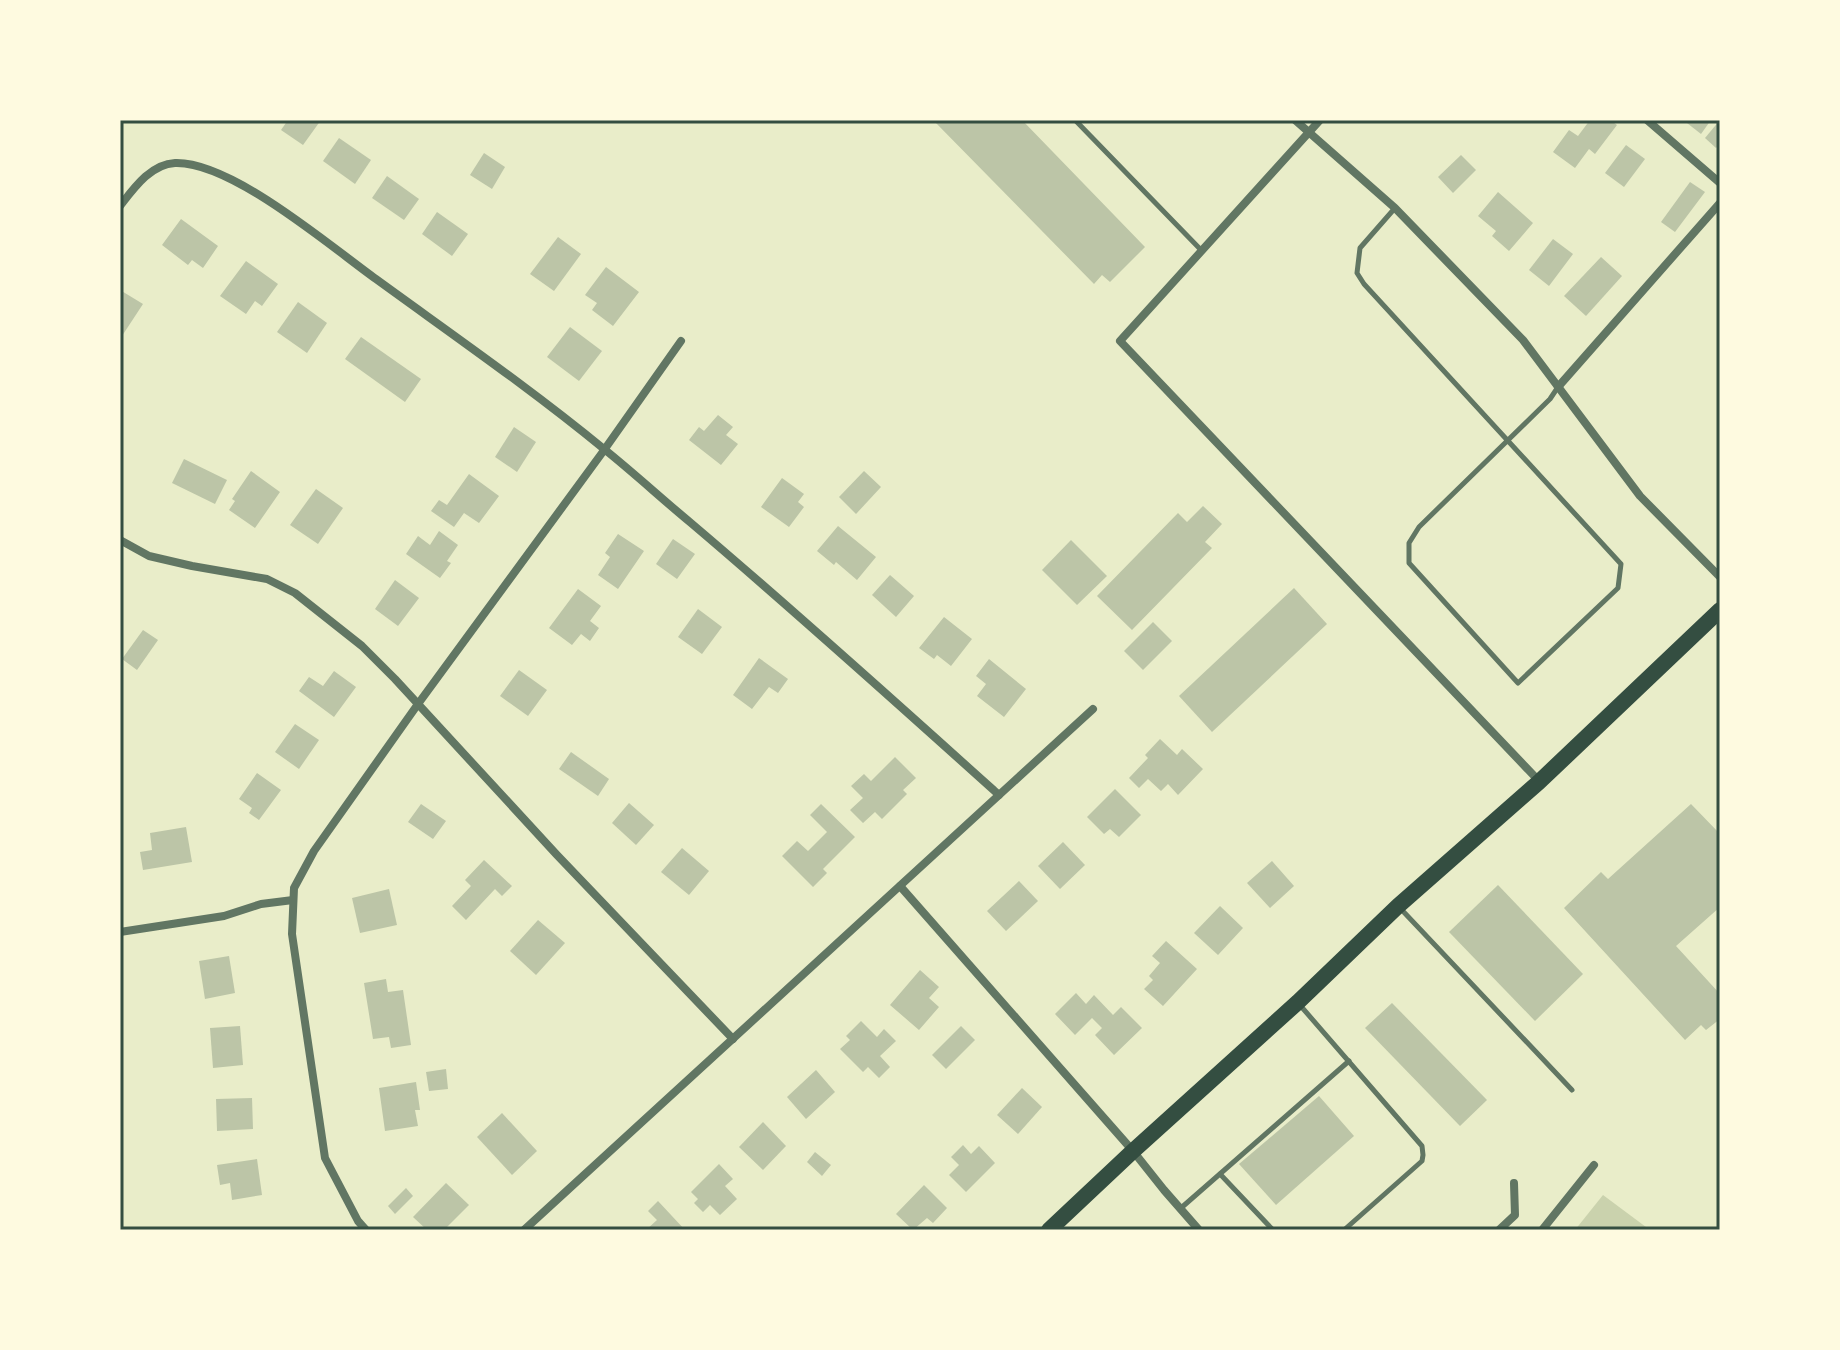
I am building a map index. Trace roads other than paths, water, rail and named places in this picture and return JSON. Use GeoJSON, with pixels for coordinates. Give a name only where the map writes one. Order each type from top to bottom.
{"type":"FeatureCollection","features":[{"type":"Feature","properties":{"kind":"main road"},"geometry":{"type":"LineString","coordinates":[[1049,1230],[1398,906],[1539,782],[1720,610]]}},
{"type":"Feature","properties":{"kind":"street"},"geometry":{"type":"LineString","coordinates":[[1295,120],[1395,208],[1523,340],[1640,496],[1720,577]]}},
{"type":"Feature","properties":{"kind":"street"},"geometry":{"type":"LineString","coordinates":[[1320,120],[1120,341],[1539,782]]}},
{"type":"Feature","properties":{"kind":"street"},"geometry":{"type":"LineString","coordinates":[[1647,120],[1720,183]]}},
{"type":"Feature","properties":{"kind":"street"},"geometry":{"type":"LineString","coordinates":[[120,206],[159,166],[177,163],[199,167],[240,182],[285,212],[605,449],[812,626],[999,795]]}},
{"type":"Feature","properties":{"kind":"street"},"geometry":{"type":"LineString","coordinates":[[1558,387],[1720,203]]}},
{"type":"Feature","properties":{"kind":"street"},"geometry":{"type":"LineString","coordinates":[[366,1230],[358,1221],[325,1158],[292,934],[294,888],[314,851],[418,704],[681,341]]}},
{"type":"Feature","properties":{"kind":"street"},"geometry":{"type":"LineString","coordinates":[[120,540],[149,556],[267,579],[295,593],[362,646],[733,1039]]}},
{"type":"Feature","properties":{"kind":"street"},"geometry":{"type":"LineString","coordinates":[[524,1230],[1093,709]]}},
{"type":"Feature","properties":{"kind":"street"},"geometry":{"type":"LineString","coordinates":[[900,886],[1199,1230]]}},
{"type":"Feature","properties":{"kind":"street"},"geometry":{"type":"LineString","coordinates":[[120,932],[203,920],[261,904],[293,900]]}},
{"type":"Feature","properties":{"kind":"street"},"geometry":{"type":"LineString","coordinates":[[1542,1230],[1594,1165]]}},
{"type":"Feature","properties":{"kind":"street"},"geometry":{"type":"LineString","coordinates":[[1499,1230],[1515,1215],[1514,1183]]}},
{"type":"Feature","properties":{"kind":"lane"},"geometry":{"type":"LineString","coordinates":[[1075,120],[1202,251]]}},
{"type":"Feature","properties":{"kind":"lane"},"geometry":{"type":"LineString","coordinates":[[1395,208],[1360,248],[1357,273],[1364,284],[1507,440],[1621,564],[1618,588],[1518,683],[1409,563],[1409,543],[1419,527],[1507,440],[1550,399],[1558,387]]}},
{"type":"Feature","properties":{"kind":"lane"},"geometry":{"type":"LineString","coordinates":[[1398,906],[1572,1090]]}},
{"type":"Feature","properties":{"kind":"lane"},"geometry":{"type":"LineString","coordinates":[[1298,1002],[1422,1146],[1422,1161],[1344,1230]]}},
{"type":"Feature","properties":{"kind":"lane"},"geometry":{"type":"LineString","coordinates":[[1180,1208],[1349,1061]]}},
{"type":"Feature","properties":{"kind":"lane"},"geometry":{"type":"LineString","coordinates":[[1220,1174],[1273,1230]]}}]}
